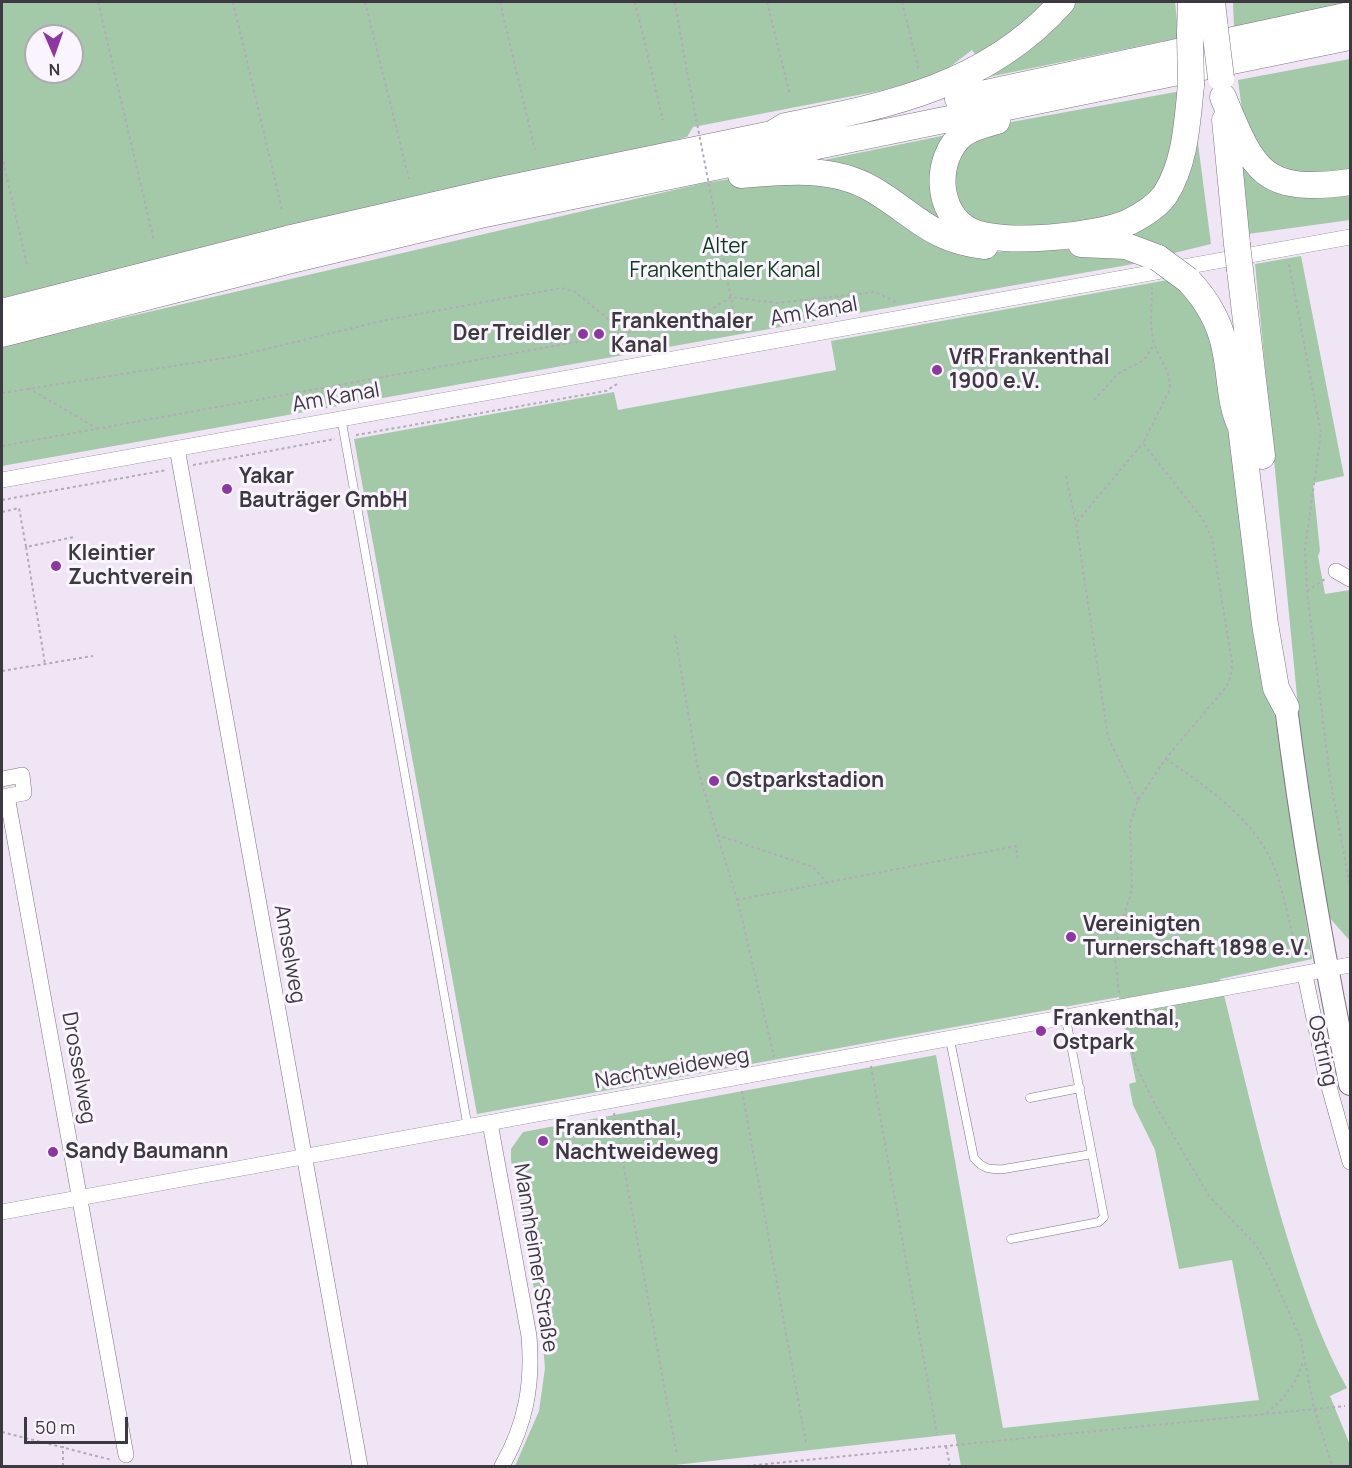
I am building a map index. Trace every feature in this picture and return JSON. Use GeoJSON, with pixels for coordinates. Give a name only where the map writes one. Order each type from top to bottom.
{"type":"FeatureCollection","features":[{"type":"Feature","properties":{"kind":"highway"},"geometry":{"type":"LineString","coordinates":[[772,134],[785,126],[881,107],[923,94],[994,57],[1027,35],[1062,2]]}},
{"type":"Feature","properties":{"kind":"highway"},"geometry":{"type":"LineString","coordinates":[[2,312],[334,228],[496,191],[772,134],[787,136],[1350,15]]}},
{"type":"Feature","properties":{"kind":"highway"},"geometry":{"type":"LineString","coordinates":[[1200,18],[1290,686],[1286,707]]}},
{"type":"Feature","properties":{"kind":"highway"},"geometry":{"type":"LineString","coordinates":[[2,334],[447,223],[1350,37]]}},
{"type":"Feature","properties":{"kind":"highway"},"geometry":{"type":"LineString","coordinates":[[1014,105],[997,121],[964,134],[949,151],[943,170],[942,189],[946,205],[957,221],[971,231],[994,238],[1099,232],[1129,222],[1149,210],[1164,196],[1210,85]]}},
{"type":"Feature","properties":{"kind":"highway"},"geometry":{"type":"LineString","coordinates":[[1210,85],[1251,160],[1271,177],[1293,185],[1322,186],[1350,182]]}},
{"type":"Feature","properties":{"kind":"highway"},"geometry":{"type":"LineString","coordinates":[[703,169],[724,177],[805,171],[840,176],[871,188],[934,232],[969,244],[1016,249],[1096,243],[1126,246],[1155,270],[1188,279],[1214,313],[1225,347],[1234,411],[1241,427],[1265,624],[1276,688],[1286,707]]}},
{"type":"Feature","properties":{"kind":"highway"},"geometry":{"type":"LineString","coordinates":[[1234,271],[1244,410],[1241,427]]}},
{"type":"Feature","properties":{"kind":"main road"},"geometry":{"type":"LineString","coordinates":[[1286,707],[1302,833],[1315,973]]}},
{"type":"Feature","properties":{"kind":"main road","name":"Ostring"},"geometry":{"type":"LineString","coordinates":[[1315,973],[1350,1084]]}},
{"type":"Feature","properties":{"kind":"street","name":"Am Kanal"},"geometry":{"type":"LineString","coordinates":[[2,480],[340,415],[1350,237]]}},
{"type":"Feature","properties":{"kind":"street","name":"Amselweg"},"geometry":{"type":"LineString","coordinates":[[177,448],[360,1467]]}},
{"type":"Feature","properties":{"kind":"street"},"geometry":{"type":"LineString","coordinates":[[1335,571],[1350,579]]}},
{"type":"Feature","properties":{"kind":"street","name":"Drosselweg"},"geometry":{"type":"LineString","coordinates":[[2,779],[22,775],[24,793],[4,796],[80,1198],[123,1458]]}},
{"type":"Feature","properties":{"kind":"street","name":"Nachtweideweg"},"geometry":{"type":"LineString","coordinates":[[2,1212],[1066,1019],[1350,965]]}},
{"type":"Feature","properties":{"kind":"street","name":"Ostring"},"geometry":{"type":"LineString","coordinates":[[1315,973],[1326,1076],[1350,1162]]}},
{"type":"Feature","properties":{"kind":"street","name":"Mannheimer Straße"},"geometry":{"type":"LineString","coordinates":[[490,1123],[529,1336],[532,1365],[530,1394],[522,1422],[502,1467]]}},
{"type":"Feature","properties":{"kind":"lane"},"geometry":{"type":"LineString","coordinates":[[340,415],[468,1128]]}},
{"type":"Feature","properties":{"kind":"lane"},"geometry":{"type":"LineString","coordinates":[[1011,1239],[1100,1222],[1104,1217],[1066,1019]]}},
{"type":"Feature","properties":{"kind":"lane"},"geometry":{"type":"LineString","coordinates":[[950,1040],[974,1158],[979,1164],[989,1170],[1004,1169],[1092,1154]]}},
{"type":"Feature","properties":{"kind":"lane"},"geometry":{"type":"LineString","coordinates":[[1030,1098],[1080,1088]]}},
{"type":"Feature","properties":{"kind":"path"},"geometry":{"type":"LineString","coordinates":[[98,2],[154,241]]}},
{"type":"Feature","properties":{"kind":"path"},"geometry":{"type":"LineString","coordinates":[[233,2],[282,210]]}},
{"type":"Feature","properties":{"kind":"path"},"geometry":{"type":"LineString","coordinates":[[365,2],[409,179]]}},
{"type":"Feature","properties":{"kind":"path"},"geometry":{"type":"LineString","coordinates":[[500,2],[535,150]]}},
{"type":"Feature","properties":{"kind":"path"},"geometry":{"type":"LineString","coordinates":[[635,2],[663,120]]}},
{"type":"Feature","properties":{"kind":"path"},"geometry":{"type":"LineString","coordinates":[[675,2],[740,340]]}},
{"type":"Feature","properties":{"kind":"path"},"geometry":{"type":"LineString","coordinates":[[767,2],[790,95]]}},
{"type":"Feature","properties":{"kind":"path"},"geometry":{"type":"LineString","coordinates":[[902,2],[919,70]]}},
{"type":"Feature","properties":{"kind":"path"},"geometry":{"type":"LineString","coordinates":[[2,156],[27,265]]}},
{"type":"Feature","properties":{"kind":"path"},"geometry":{"type":"LineString","coordinates":[[1288,256],[1321,433],[1305,549],[1307,591],[1330,778],[1350,887]]}},
{"type":"Feature","properties":{"kind":"path"},"geometry":{"type":"LineString","coordinates":[[1076,523],[1143,443],[1169,391],[1171,382],[1154,344],[1150,324],[1155,270]]}},
{"type":"Feature","properties":{"kind":"path"},"geometry":{"type":"LineString","coordinates":[[2,393],[237,356],[386,320],[561,288],[574,291],[626,333]]}},
{"type":"Feature","properties":{"kind":"path"},"geometry":{"type":"LineString","coordinates":[[2,446],[692,321],[731,297],[778,303],[875,292],[900,304]]}},
{"type":"Feature","properties":{"kind":"path"},"geometry":{"type":"LineString","coordinates":[[1094,400],[1119,373],[1144,360],[1154,344]]}},
{"type":"Feature","properties":{"kind":"path"},"geometry":{"type":"LineString","coordinates":[[27,388],[98,429]]}},
{"type":"Feature","properties":{"kind":"path"},"geometry":{"type":"LineString","coordinates":[[1143,443],[1204,522],[1212,539],[1232,662],[1227,686],[1166,758],[1138,800],[1130,825],[1132,890],[1114,948],[1123,1008],[1136,1066],[1154,1103],[1209,1196],[1256,1245],[1300,1338],[1314,1408],[1332,1467]]}},
{"type":"Feature","properties":{"kind":"path"},"geometry":{"type":"LineString","coordinates":[[1066,476],[1076,523],[1108,737],[1138,800]]}},
{"type":"Feature","properties":{"kind":"path"},"geometry":{"type":"LineString","coordinates":[[2,512],[19,508],[45,664]]}},
{"type":"Feature","properties":{"kind":"path"},"geometry":{"type":"LineString","coordinates":[[26,546],[74,537]]}},
{"type":"Feature","properties":{"kind":"path"},"geometry":{"type":"LineString","coordinates":[[1307,591],[1335,571]]}},
{"type":"Feature","properties":{"kind":"path"},"geometry":{"type":"LineString","coordinates":[[675,634],[698,770],[737,900],[777,1071]]}},
{"type":"Feature","properties":{"kind":"path"},"geometry":{"type":"LineString","coordinates":[[2,671],[93,656]]}},
{"type":"Feature","properties":{"kind":"path"},"geometry":{"type":"LineString","coordinates":[[1166,758],[1206,786],[1261,840],[1272,862],[1294,940],[1300,945]]}},
{"type":"Feature","properties":{"kind":"path"},"geometry":{"type":"LineString","coordinates":[[717,835],[813,867],[827,883]]}},
{"type":"Feature","properties":{"kind":"path"},"geometry":{"type":"LineString","coordinates":[[737,900],[1016,846],[1018,861]]}},
{"type":"Feature","properties":{"kind":"path"},"geometry":{"type":"LineString","coordinates":[[869,1055],[937,1432]]}},
{"type":"Feature","properties":{"kind":"path"},"geometry":{"type":"LineString","coordinates":[[740,1078],[806,1443]]}},
{"type":"Feature","properties":{"kind":"path"},"geometry":{"type":"LineString","coordinates":[[611,1101],[677,1456]]}},
{"type":"Feature","properties":{"kind":"path"},"geometry":{"type":"LineString","coordinates":[[1266,1413],[1289,1392],[1299,1377],[1304,1358]]}},
{"type":"Feature","properties":{"kind":"path"},"geometry":{"type":"LineString","coordinates":[[747,1467],[1346,1406]]}},
{"type":"Feature","properties":{"kind":"path"},"geometry":{"type":"LineString","coordinates":[[2,1432],[123,1458]]}},
{"type":"Feature","properties":{"kind":"path"},"geometry":{"type":"LineString","coordinates":[[946,1445],[950,1467]]}},
{"type":"Feature","properties":{"kind":"path"},"geometry":{"type":"LineString","coordinates":[[63,1446],[63,1467]]}},
{"type":"Feature","properties":{"kind":"green space"},"geometry":{"type":"Polygon","coordinates":[[[2,2],[1050,2],[977,57],[972,50],[947,69],[919,80],[884,90],[693,127],[687,137],[605,159],[2,298],[2,2]]]}},
{"type":"Feature","properties":{"kind":"green space"},"geometry":{"type":"Polygon","coordinates":[[[1068,2],[1175,2],[1179,38],[964,82],[1068,2]]]}},
{"type":"Feature","properties":{"kind":"green space"},"geometry":{"type":"Polygon","coordinates":[[[1233,2],[1350,2],[1350,7],[1234,27],[1233,2]]]}},
{"type":"Feature","properties":{"kind":"green space"},"geometry":{"type":"Polygon","coordinates":[[[1350,59],[1350,176],[1276,170],[1244,125],[1238,80],[1350,59]]]}},
{"type":"Feature","properties":{"kind":"green space"},"geometry":{"type":"Polygon","coordinates":[[[1181,91],[1168,170],[1150,199],[1105,222],[1009,230],[978,222],[961,210],[949,193],[951,159],[984,127],[1181,91]]]}},
{"type":"Feature","properties":{"kind":"green space"},"geometry":{"type":"Polygon","coordinates":[[[1195,120],[1211,244],[1170,254],[1121,235],[1145,220],[1195,120]]]}},
{"type":"Feature","properties":{"kind":"green space"},"geometry":{"type":"Polygon","coordinates":[[[956,133],[937,162],[969,237],[799,165],[956,133]]]}},
{"type":"Feature","properties":{"kind":"green space"},"geometry":{"type":"Polygon","coordinates":[[[1241,164],[1350,193],[1350,220],[1248,234],[1241,164]]]}},
{"type":"Feature","properties":{"kind":"green space","name":"Alter Frankenthaler Kanal"},"geometry":{"type":"Polygon","coordinates":[[[811,175],[988,252],[1087,249],[1150,261],[2,466],[2,346],[704,183],[744,177],[811,175]]]}},
{"type":"Feature","properties":{"kind":"green space"},"geometry":{"type":"Polygon","coordinates":[[[1301,256],[1344,476],[1313,483],[1320,551],[1318,556],[1325,594],[1350,590],[1350,941],[1328,916],[1303,758],[1255,264],[1301,256]]]}},
{"type":"Feature","properties":{"kind":"green space"},"geometry":{"type":"Polygon","coordinates":[[[1173,279],[1206,324],[1223,376],[1312,959],[1220,979],[1263,1150],[1292,1253],[1323,1339],[1347,1388],[1330,1396],[1350,1445],[1350,1466],[961,1466],[955,1434],[666,1466],[515,1466],[539,1411],[545,1368],[542,1334],[511,1160],[511,1149],[523,1132],[936,1055],[1003,1428],[1259,1400],[1232,1260],[1179,1269],[1155,1150],[1133,1105],[1129,1084],[1136,1082],[1119,997],[477,1114],[354,439],[614,392],[618,410],[836,370],[831,341],[1173,279]]]}},
{"type":"Feature","properties":{"kind":"place","name":"Der Treidler"},"geometry":{"type":"Point","coordinates":[583,334]}},
{"type":"Feature","properties":{"kind":"place","name":"Frankenthaler Kanal"},"geometry":{"type":"Point","coordinates":[599,334]}},
{"type":"Feature","properties":{"kind":"place","name":"VfR Frankenthal 1900 e.V."},"geometry":{"type":"Point","coordinates":[937,370]}},
{"type":"Feature","properties":{"kind":"place","name":"Yakar Bauträger GmbH"},"geometry":{"type":"Point","coordinates":[227,489]}},
{"type":"Feature","properties":{"kind":"place","name":"Kleintier Zuchtverein"},"geometry":{"type":"Point","coordinates":[56,566]}},
{"type":"Feature","properties":{"kind":"place","name":"Ostparkstadion"},"geometry":{"type":"Point","coordinates":[714,781]}},
{"type":"Feature","properties":{"kind":"place","name":"Vereinigten Turnerschaft 1898 e.V."},"geometry":{"type":"Point","coordinates":[1071,937]}},
{"type":"Feature","properties":{"kind":"place","name":"Frankenthal, Ostpark"},"geometry":{"type":"Point","coordinates":[1041,1031]}},
{"type":"Feature","properties":{"kind":"place","name":"Frankenthal, Nachtweideweg"},"geometry":{"type":"Point","coordinates":[543,1141]}},
{"type":"Feature","properties":{"kind":"place","name":"Sandy Baumann"},"geometry":{"type":"Point","coordinates":[53,1152]}}]}
